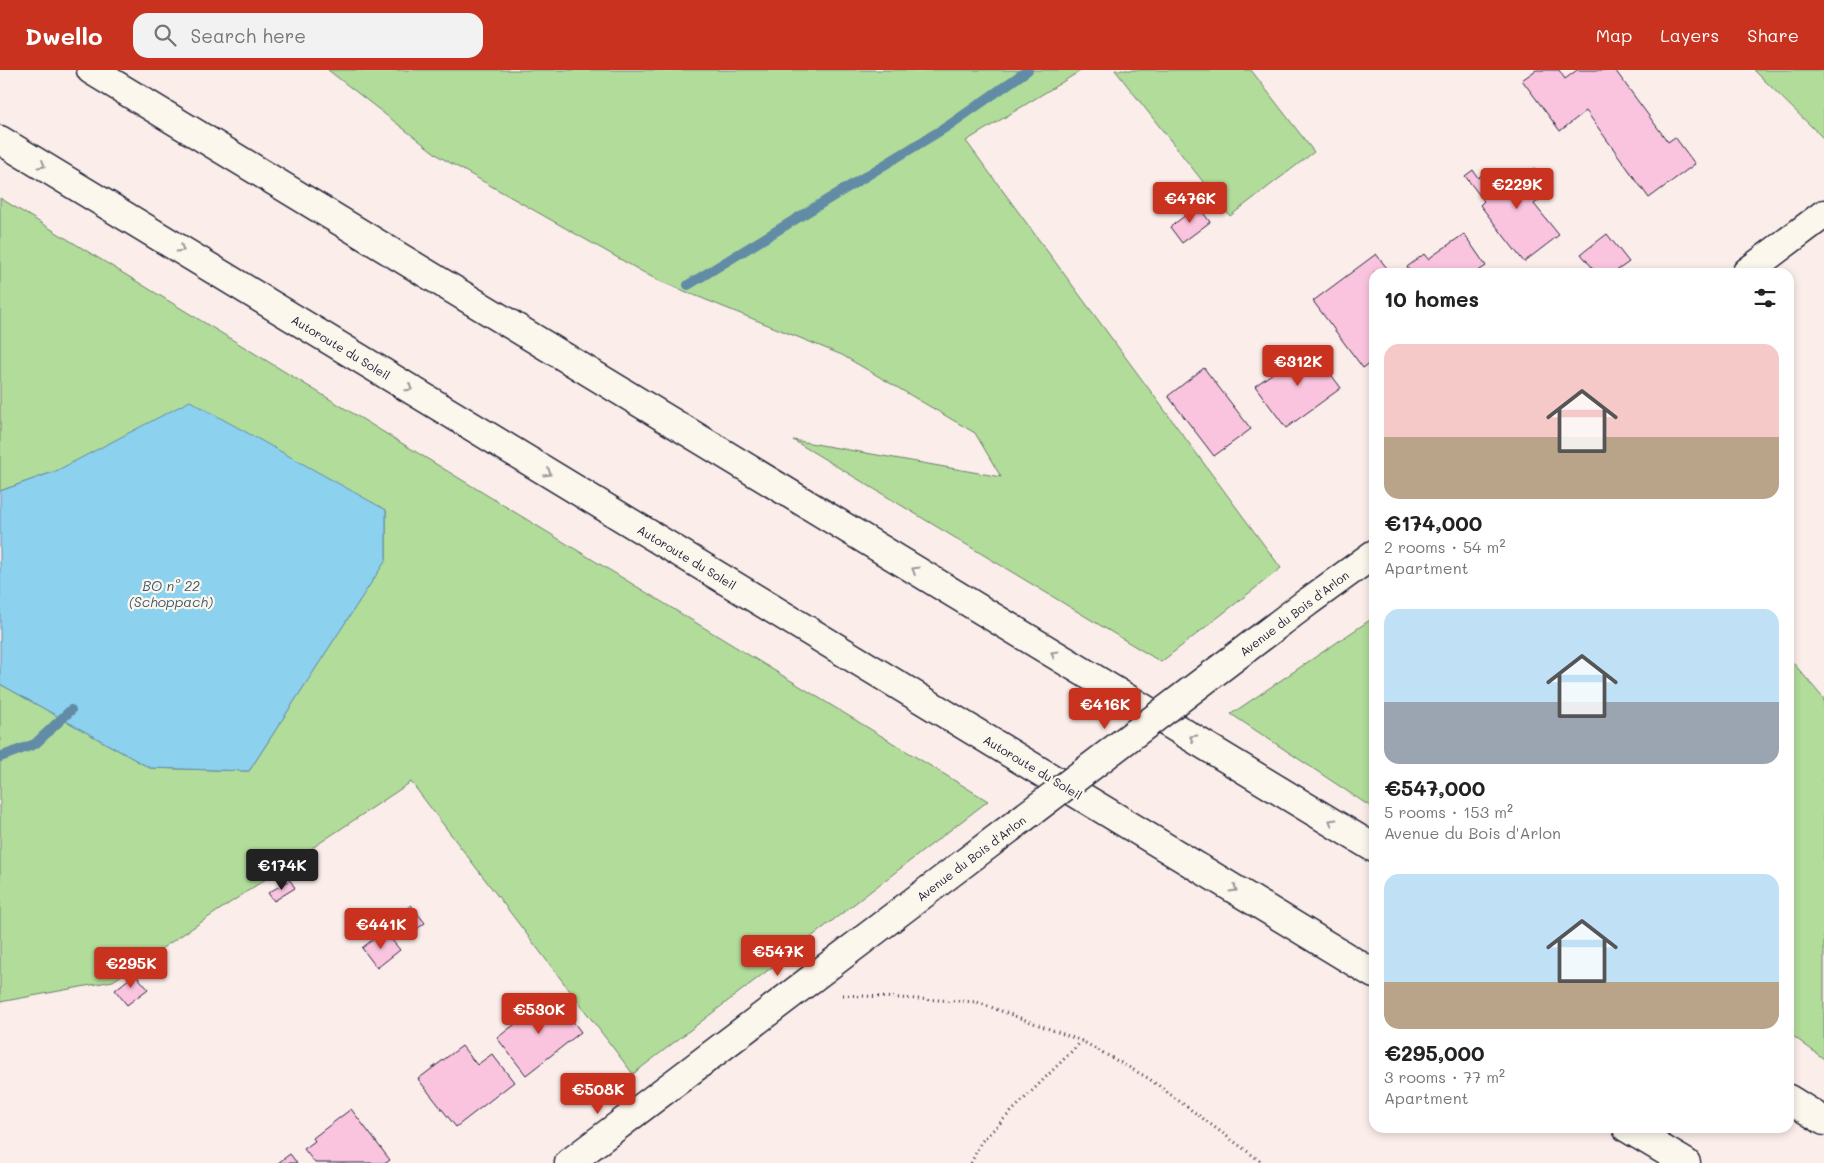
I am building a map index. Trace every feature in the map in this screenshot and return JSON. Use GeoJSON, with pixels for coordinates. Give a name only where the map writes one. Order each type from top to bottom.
{"type":"FeatureCollection","features":[{"type":"Feature","properties":{"kind":"main road"},"geometry":{"type":"LineString","coordinates":[[91,70],[1369,845]]}},
{"type":"Feature","properties":{"kind":"main road","name":"Autoroute du Soleil"},"geometry":{"type":"LineString","coordinates":[[0,140],[1369,971]]}},
{"type":"Feature","properties":{"kind":"main road"},"geometry":{"type":"LineString","coordinates":[[1752,268],[1824,214]]}},
{"type":"Feature","properties":{"kind":"main road","name":"Avenue du Bois d'Arlon"},"geometry":{"type":"LineString","coordinates":[[569,1163],[1305,604],[1369,558]]}},
{"type":"Feature","properties":{"kind":"main road"},"geometry":{"type":"LineString","coordinates":[[1794,1102],[1824,1121]]}},
{"type":"Feature","properties":{"kind":"main road"},"geometry":{"type":"LineString","coordinates":[[1636,1133],[1686,1163]]}},
{"type":"Feature","properties":{"kind":"path"},"geometry":{"type":"LineString","coordinates":[[841,994],[977,1002],[1082,1041],[1148,1078],[1263,1163]]}},
{"type":"Feature","properties":{"kind":"path"},"geometry":{"type":"LineString","coordinates":[[971,1163],[981,1142],[1082,1041]]}},
{"type":"Feature","properties":{"kind":"green space"},"geometry":{"type":"Polygon","coordinates":[[[328,70],[1082,70],[966,141],[1281,568],[1161,662],[793,440],[1001,477],[975,433],[842,355],[657,280],[440,157],[328,70]]]}},
{"type":"Feature","properties":{"kind":"green space"},"geometry":{"type":"Polygon","coordinates":[[[1115,70],[1251,70],[1314,152],[1230,216],[1115,70]]]}},
{"type":"Feature","properties":{"kind":"green space"},"geometry":{"type":"Polygon","coordinates":[[[1754,70],[1824,70],[1824,139],[1754,70]]]}},
{"type":"Feature","properties":{"kind":"green space"},"geometry":{"type":"Polygon","coordinates":[[[0,198],[988,801],[633,1074],[411,782],[113,981],[0,1002],[0,684],[150,768],[249,771],[386,559],[386,510],[56,471],[0,491],[0,198]]]}},
{"type":"Feature","properties":{"kind":"green space"},"geometry":{"type":"Polygon","coordinates":[[[1369,621],[1369,806],[1231,714],[1369,621]]]}},
{"type":"Feature","properties":{"kind":"green space"},"geometry":{"type":"Polygon","coordinates":[[[1794,664],[1824,699],[1824,1059],[1794,1037],[1794,664]]]}},
{"type":"Feature","properties":{"kind":"water","name":"BO n° 22 (Schoppach)"},"geometry":{"type":"Polygon","coordinates":[[[190,401],[386,510],[386,560],[249,771],[150,768],[0,684],[0,491],[56,471],[190,401]]]}},
{"type":"Feature","properties":{"kind":"building"},"geometry":{"type":"Polygon","coordinates":[[[1536,70],[1559,70],[1565,79],[1577,70],[1615,70],[1668,142],[1675,137],[1695,164],[1649,198],[1586,111],[1560,131],[1522,80],[1536,70]]]}},
{"type":"Feature","properties":{"kind":"building"},"geometry":{"type":"Polygon","coordinates":[[[1534,168],[1552,190],[1534,204],[1559,235],[1524,262],[1480,205],[1484,201],[1465,176],[1473,170],[1478,178],[1489,169],[1502,187],[1514,178],[1517,182],[1534,168]]]}},
{"type":"Feature","properties":{"kind":"building"},"geometry":{"type":"Polygon","coordinates":[[[1198,206],[1210,222],[1182,243],[1170,227],[1198,206]]]}},
{"type":"Feature","properties":{"kind":"building"},"geometry":{"type":"Polygon","coordinates":[[[1464,234],[1486,266],[1483,268],[1407,267],[1424,254],[1428,259],[1464,234]]]}},
{"type":"Feature","properties":{"kind":"building"},"geometry":{"type":"Polygon","coordinates":[[[1607,234],[1629,262],[1621,268],[1593,268],[1581,254],[1607,234]]]}},
{"type":"Feature","properties":{"kind":"building"},"geometry":{"type":"Polygon","coordinates":[[[1376,254],[1387,268],[1369,268],[1369,364],[1363,368],[1313,301],[1376,254]]]}},
{"type":"Feature","properties":{"kind":"building"},"geometry":{"type":"Polygon","coordinates":[[[1310,346],[1341,388],[1286,428],[1255,386],[1310,346]]]}},
{"type":"Feature","properties":{"kind":"building"},"geometry":{"type":"Polygon","coordinates":[[[1204,368],[1251,429],[1214,456],[1168,396],[1204,368]]]}},
{"type":"Feature","properties":{"kind":"building"},"geometry":{"type":"Polygon","coordinates":[[[290,880],[295,888],[274,901],[268,893],[290,880]]]}},
{"type":"Feature","properties":{"kind":"building"},"geometry":{"type":"Polygon","coordinates":[[[411,905],[425,923],[410,934],[396,917],[411,905]]]}},
{"type":"Feature","properties":{"kind":"building"},"geometry":{"type":"Polygon","coordinates":[[[388,935],[400,950],[377,968],[362,948],[376,937],[380,942],[388,935]]]}},
{"type":"Feature","properties":{"kind":"building"},"geometry":{"type":"Polygon","coordinates":[[[135,974],[148,989],[127,1005],[115,990],[135,974]]]}},
{"type":"Feature","properties":{"kind":"building"},"geometry":{"type":"Polygon","coordinates":[[[553,995],[581,1032],[526,1075],[497,1038],[553,995]]]}},
{"type":"Feature","properties":{"kind":"building"},"geometry":{"type":"Polygon","coordinates":[[[462,1046],[477,1065],[492,1054],[514,1082],[456,1127],[418,1079],[462,1046]]]}},
{"type":"Feature","properties":{"kind":"building"},"geometry":{"type":"Polygon","coordinates":[[[351,1109],[390,1160],[386,1163],[315,1163],[304,1149],[315,1141],[313,1138],[351,1109]]]}},
{"type":"Feature","properties":{"kind":"building"},"geometry":{"type":"Polygon","coordinates":[[[290,1154],[297,1163],[278,1163],[290,1154]]]}},
{"type":"Feature","properties":{"kind":"waterway"},"geometry":{"type":"LineString","coordinates":[[688,285],[948,126],[1028,70]]}},
{"type":"Feature","properties":{"kind":"waterway"},"geometry":{"type":"LineString","coordinates":[[0,757],[35,744],[71,710]]}}]}
